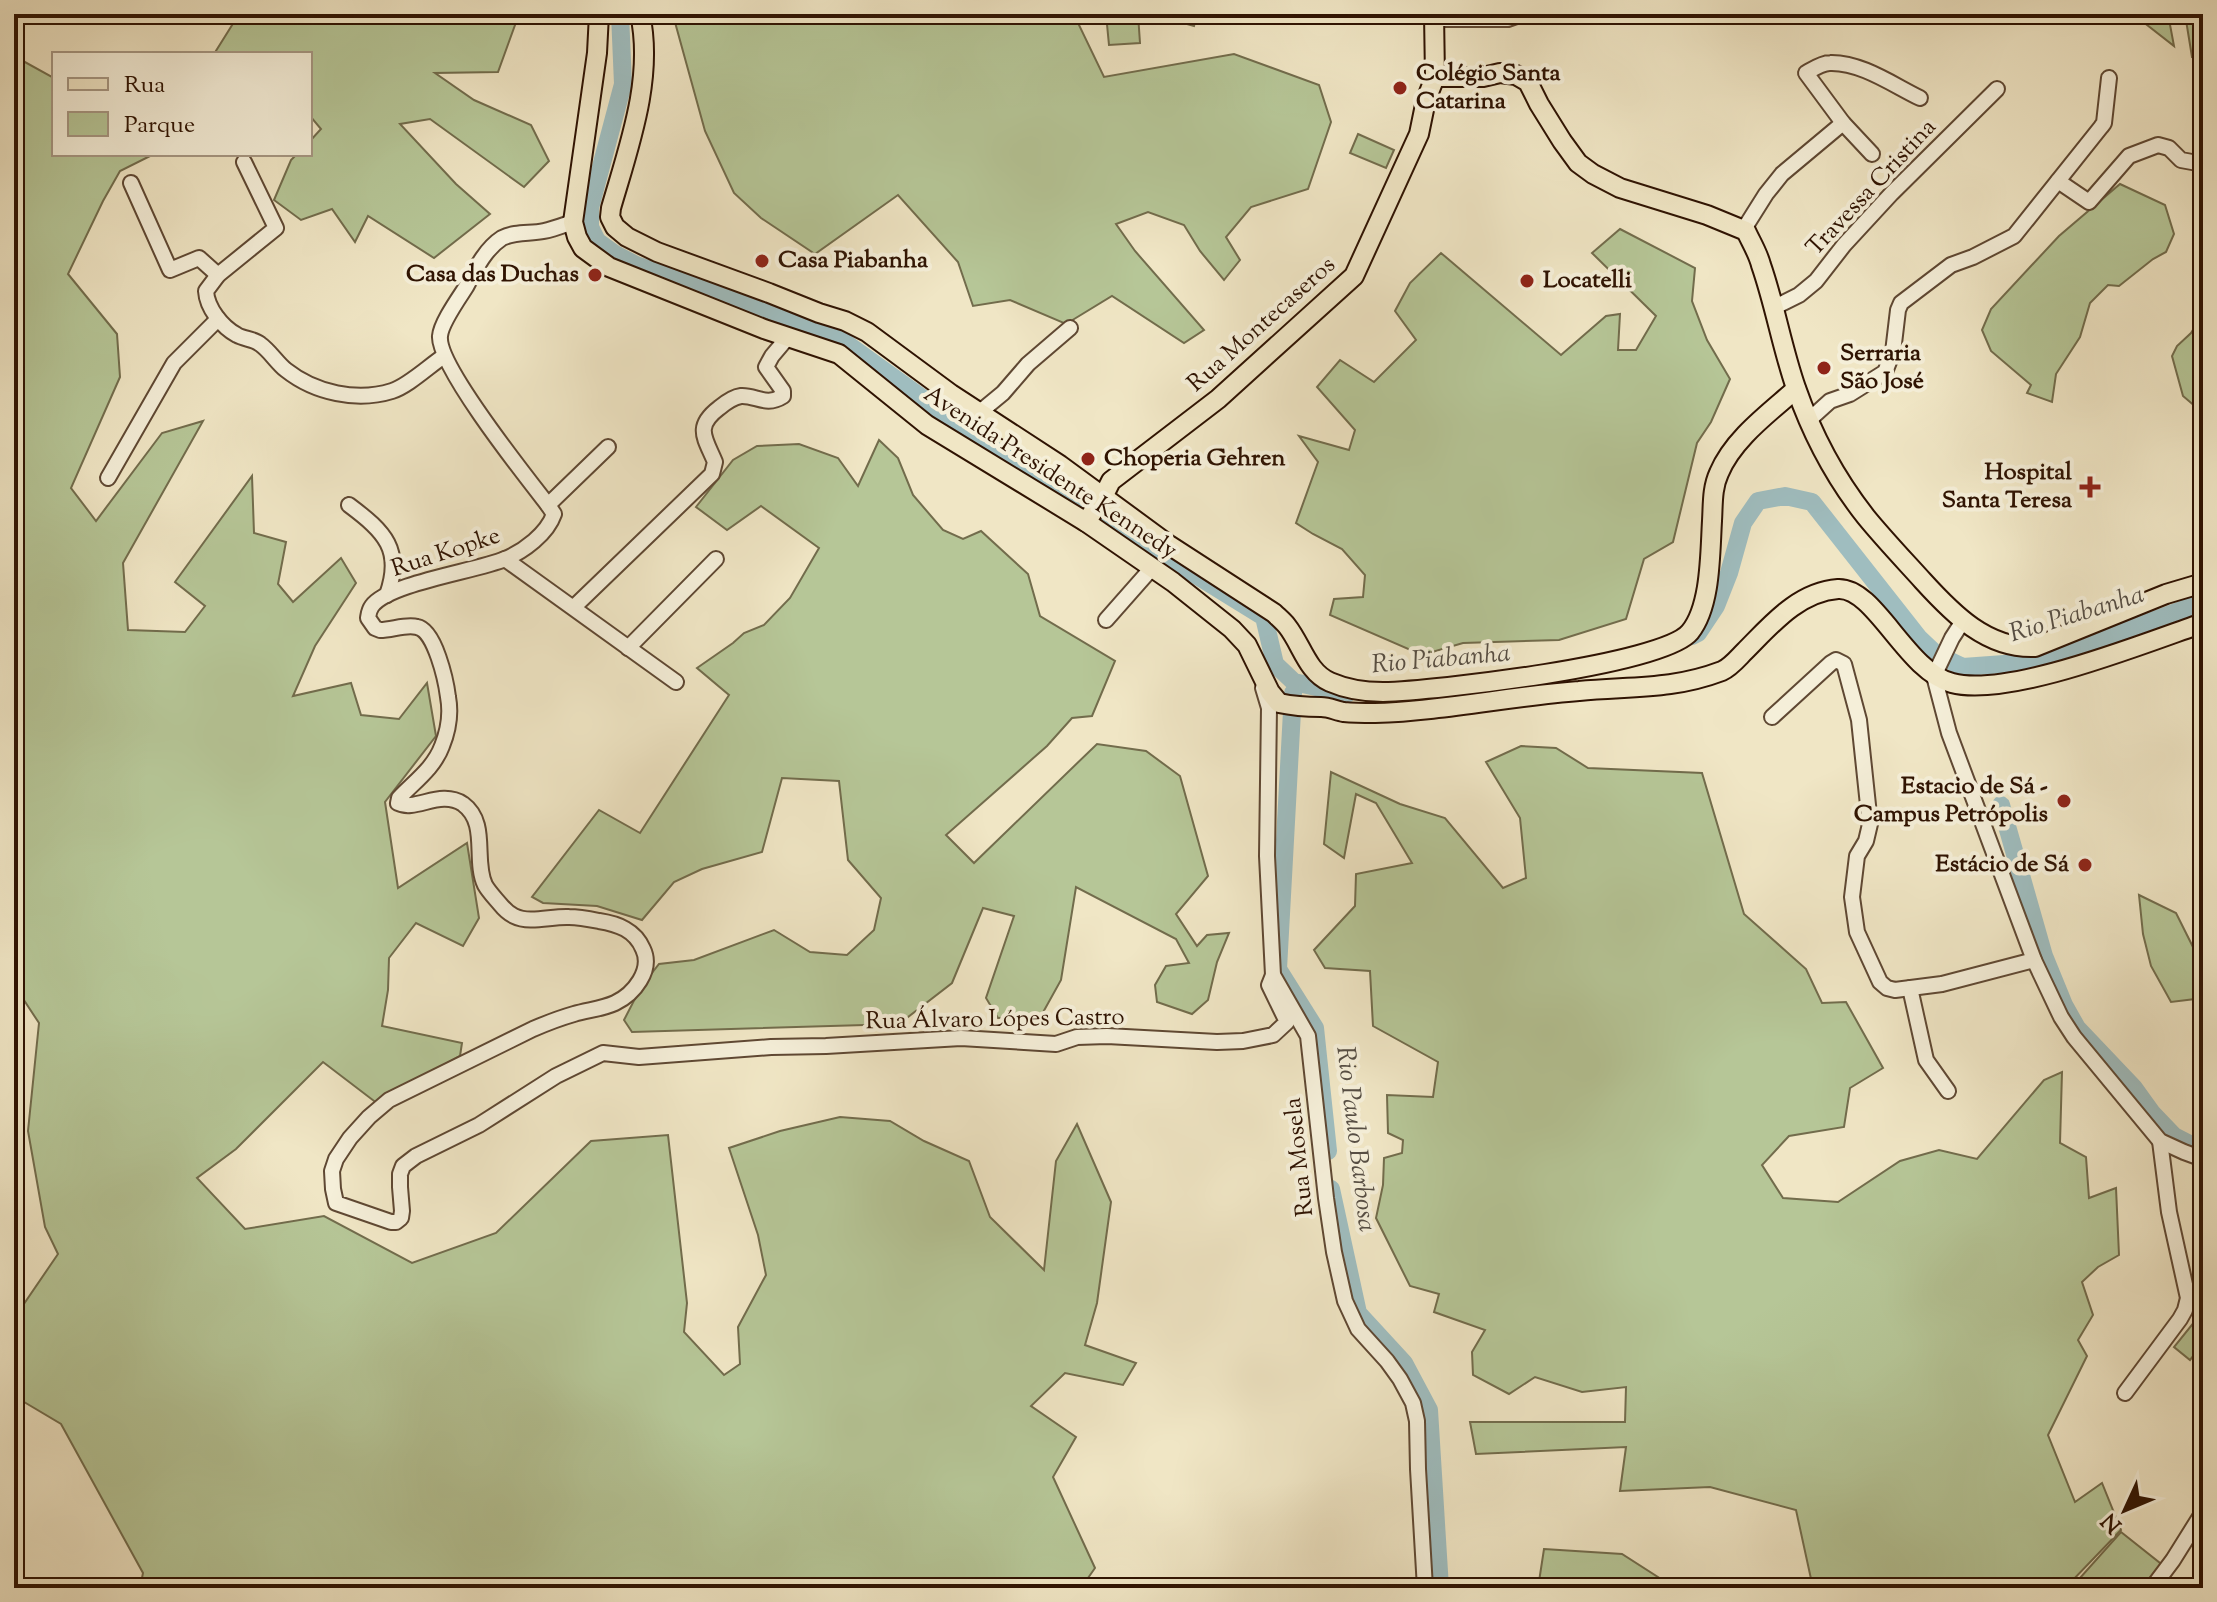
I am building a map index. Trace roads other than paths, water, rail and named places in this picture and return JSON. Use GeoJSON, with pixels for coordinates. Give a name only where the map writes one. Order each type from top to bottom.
{"type":"FeatureCollection","features":[{"type":"Feature","properties":{"kind":"main road"},"geometry":{"type":"LineString","coordinates":[[599,14],[597,53],[573,222],[610,217],[641,94],[643,58],[640,14]]}},
{"type":"Feature","properties":{"kind":"main road","name":"Rua Montecaseros"},"geometry":{"type":"LineString","coordinates":[[1086,522],[1111,481],[1218,399],[1354,276],[1419,134],[1426,100],[1435,77],[1434,16]]}},
{"type":"Feature","properties":{"kind":"main road"},"geometry":{"type":"LineString","coordinates":[[1435,77],[1516,75],[1528,82],[1562,141],[1578,163],[1593,174],[1620,188],[1744,229],[1761,263],[1796,389],[1839,478],[1866,517],[1943,603],[1977,631],[2005,644],[2035,647],[2166,594],[2203,583]]}},
{"type":"Feature","properties":{"kind":"main road","name":"Avenida Presidente Kennedy"},"geometry":{"type":"LineString","coordinates":[[610,217],[615,227],[627,237],[657,252],[845,321],[867,332],[929,378],[1060,465],[1169,545],[1274,613],[1288,627],[1318,676],[1345,688],[1382,692],[1496,681],[1584,668],[1658,649],[1687,636],[1700,618],[1705,598],[1714,492],[1720,469],[1735,447],[1796,389]]}},
{"type":"Feature","properties":{"kind":"main road","name":"Avenida Presidente Kennedy"},"geometry":{"type":"LineString","coordinates":[[573,222],[583,248],[609,267],[676,295],[839,354],[927,425],[1086,522],[1173,582],[1232,629],[1247,645],[1274,706]]}},
{"type":"Feature","properties":{"kind":"main road"},"geometry":{"type":"LineString","coordinates":[[1274,706],[1321,707],[1360,713],[1412,711],[1578,691],[1668,686],[1727,669],[1794,605],[1837,589],[1855,593],[1867,602],[1914,658],[1934,676],[1953,683],[1998,685],[2066,668],[2203,623]]}},
{"type":"Feature","properties":{"kind":"main road"},"geometry":{"type":"LineString","coordinates":[[1409,689],[1412,711]]}},
{"type":"Feature","properties":{"kind":"street"},"geometry":{"type":"LineString","coordinates":[[1434,16],[1508,19],[1522,14]]}},
{"type":"Feature","properties":{"kind":"street"},"geometry":{"type":"LineString","coordinates":[[1872,154],[1843,123],[1806,73],[1827,63],[1858,68],[1920,98]]}},
{"type":"Feature","properties":{"kind":"street"},"geometry":{"type":"LineString","coordinates":[[1809,420],[1830,401],[1850,394],[1885,372],[1893,352],[1898,310],[1908,297],[1951,265],[2014,236],[2104,123],[2109,78]]}},
{"type":"Feature","properties":{"kind":"street","name":"Travessa Cristina"},"geometry":{"type":"LineString","coordinates":[[1773,308],[1799,295],[1816,281],[1873,214],[1997,89]]}},
{"type":"Feature","properties":{"kind":"street"},"geometry":{"type":"LineString","coordinates":[[1744,229],[1782,174],[1843,123]]}},
{"type":"Feature","properties":{"kind":"street"},"geometry":{"type":"LineString","coordinates":[[2058,181],[2089,202],[2129,156],[2158,145],[2169,148],[2181,160],[2203,164]]}},
{"type":"Feature","properties":{"kind":"street"},"geometry":{"type":"LineString","coordinates":[[244,162],[276,228],[218,275],[209,286],[205,294],[218,319],[234,333],[260,343],[284,369],[299,379],[342,395],[394,390],[444,356]]}},
{"type":"Feature","properties":{"kind":"street"},"geometry":{"type":"LineString","coordinates":[[131,183],[170,270],[199,258],[218,275]]}},
{"type":"Feature","properties":{"kind":"street"},"geometry":{"type":"LineString","coordinates":[[573,222],[543,231],[517,232],[493,245],[482,259],[440,336],[444,356],[502,445],[548,505],[608,447]]}},
{"type":"Feature","properties":{"kind":"street"},"geometry":{"type":"LineString","coordinates":[[108,478],[174,363],[218,319]]}},
{"type":"Feature","properties":{"kind":"street"},"geometry":{"type":"LineString","coordinates":[[980,412],[1070,328]]}},
{"type":"Feature","properties":{"kind":"street"},"geometry":{"type":"LineString","coordinates":[[574,607],[712,474],[715,462],[703,434],[705,421],[739,396],[754,400],[776,400],[783,396],[783,391],[766,367],[788,337]]}},
{"type":"Feature","properties":{"kind":"street"},"geometry":{"type":"LineString","coordinates":[[349,505],[367,518],[393,555],[395,569],[387,595]]}},
{"type":"Feature","properties":{"kind":"street","name":"Rua Kopke"},"geometry":{"type":"LineString","coordinates":[[548,505],[554,514],[552,521],[526,547],[505,559],[433,578],[387,595],[370,609],[368,618],[380,630],[414,626],[427,633],[438,656],[449,699],[448,726],[441,749],[431,766],[399,798],[398,803],[406,806],[436,798],[454,800],[464,805],[476,823],[484,883],[506,911],[528,919],[571,916],[626,928],[642,945],[647,957],[645,970],[637,985],[615,1003],[533,1029],[389,1100],[350,1138],[336,1159],[332,1171],[336,1203],[396,1222],[401,1218],[402,1211],[400,1174],[403,1166],[416,1156],[479,1125],[556,1076]]}},
{"type":"Feature","properties":{"kind":"street"},"geometry":{"type":"LineString","coordinates":[[505,559],[676,682]]}},
{"type":"Feature","properties":{"kind":"street"},"geometry":{"type":"LineString","coordinates":[[628,648],[716,559]]}},
{"type":"Feature","properties":{"kind":"street"},"geometry":{"type":"LineString","coordinates":[[1106,620],[1151,569]]}},
{"type":"Feature","properties":{"kind":"street"},"geometry":{"type":"LineString","coordinates":[[1963,621],[1934,676],[1949,733],[2034,960],[2074,1037],[2160,1141],[2203,1159]]}},
{"type":"Feature","properties":{"kind":"street"},"geometry":{"type":"LineString","coordinates":[[1772,717],[1831,663],[1836,660],[1844,664],[1859,720],[1870,824],[1866,841],[1857,856],[1852,897],[1857,932],[1880,982],[1887,988],[1910,988],[1965,979],[2034,960]]}},
{"type":"Feature","properties":{"kind":"street","name":"Rua Mosela"},"geometry":{"type":"LineString","coordinates":[[1274,706],[1267,856],[1273,975],[1308,1036],[1326,1198],[1345,1301],[1358,1329],[1387,1361],[1413,1403],[1417,1421],[1425,1588]]}},
{"type":"Feature","properties":{"kind":"street","name":"Rua Álvaro Lópes Castro"},"geometry":{"type":"LineString","coordinates":[[556,1076],[603,1053],[639,1057],[961,1038],[1056,1044],[1077,1037],[1107,1036],[1217,1042],[1261,1038],[1273,1035],[1287,1022],[1269,985],[1273,975]]}},
{"type":"Feature","properties":{"kind":"street"},"geometry":{"type":"LineString","coordinates":[[1910,988],[1926,1060],[1948,1091]]}},
{"type":"Feature","properties":{"kind":"street"},"geometry":{"type":"LineString","coordinates":[[2125,1393],[2180,1319],[2188,1298],[2169,1212],[2160,1141]]}},
{"type":"Feature","properties":{"kind":"street"},"geometry":{"type":"LineString","coordinates":[[2152,1588],[2203,1512]]}},
{"type":"Feature","properties":{"kind":"waterway","name":"Rio Piabanha"},"geometry":{"type":"LineString","coordinates":[[620,14],[623,84],[590,208],[590,227],[597,241],[636,265],[836,336],[1003,456],[1264,617],[1275,664],[1294,682],[1347,694]]}},
{"type":"Feature","properties":{"kind":"waterway","name":"Rio Piabanha"},"geometry":{"type":"LineString","coordinates":[[1692,636],[1698,633],[1716,606],[1743,523],[1758,501],[1785,496],[1812,502],[1919,638],[1936,654],[1963,667],[2018,663],[2093,643],[2203,602]]}},
{"type":"Feature","properties":{"kind":"waterway","name":"Rio Paulo Barbosa"},"geometry":{"type":"LineString","coordinates":[[1293,693],[1278,969],[1315,1028],[1328,1151]]}},
{"type":"Feature","properties":{"kind":"waterway"},"geometry":{"type":"LineString","coordinates":[[2001,805],[2044,956],[2077,1028],[2174,1136],[2203,1151]]}},
{"type":"Feature","properties":{"kind":"waterway","name":"Rio Paulo Barbosa"},"geometry":{"type":"LineString","coordinates":[[1331,1189],[1358,1313],[1404,1363],[1429,1410],[1440,1588]]}},
{"type":"Feature","properties":{"kind":"place","name":"Colégio Santa Catarina"},"geometry":{"type":"Point","coordinates":[1400,88]}},
{"type":"Feature","properties":{"kind":"place","name":"Casa Piabanha"},"geometry":{"type":"Point","coordinates":[762,261]}},
{"type":"Feature","properties":{"kind":"place","name":"Casa das Duchas"},"geometry":{"type":"Point","coordinates":[595,275]}},
{"type":"Feature","properties":{"kind":"place","name":"Locatelli"},"geometry":{"type":"Point","coordinates":[1527,281]}},
{"type":"Feature","properties":{"kind":"place","name":"Serraria São José"},"geometry":{"type":"Point","coordinates":[1824,368]}},
{"type":"Feature","properties":{"kind":"place","name":"Choperia Gehren"},"geometry":{"type":"Point","coordinates":[1088,459]}},
{"type":"Feature","properties":{"kind":"place","name":"Hospital Santa Teresa"},"geometry":{"type":"Point","coordinates":[2090,487]}},
{"type":"Feature","properties":{"kind":"place","name":"Estacio de Sá - Campus Petrópolis"},"geometry":{"type":"Point","coordinates":[2064,801]}},
{"type":"Feature","properties":{"kind":"place","name":"Estácio de Sá"},"geometry":{"type":"Point","coordinates":[2085,865]}}]}
